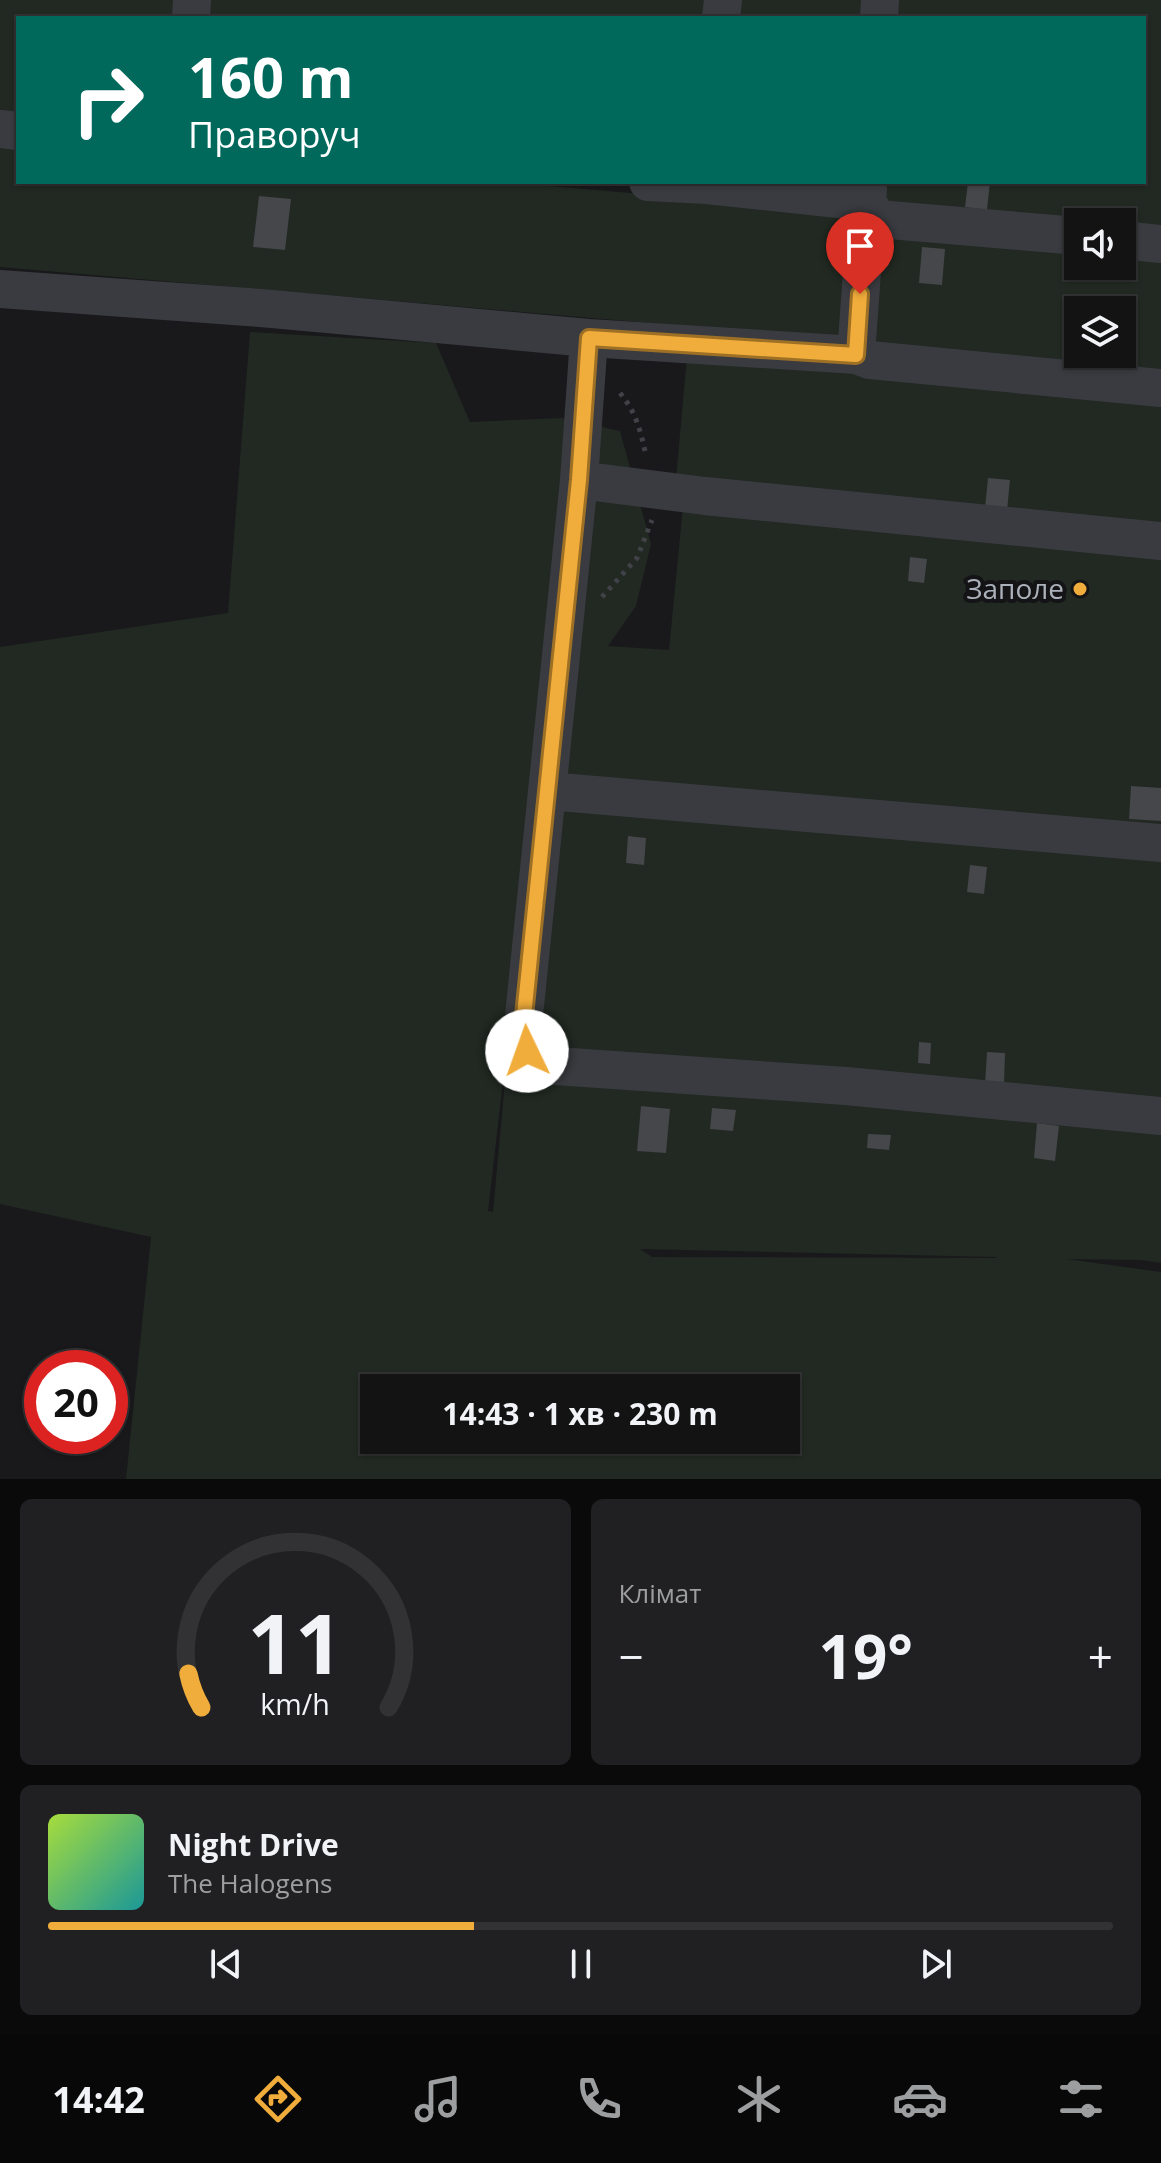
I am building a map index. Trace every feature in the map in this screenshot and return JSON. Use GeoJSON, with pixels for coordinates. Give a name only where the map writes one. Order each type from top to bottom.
{"type":"FeatureCollection","features":[{"type":"Feature","properties":{"kind":"lane"},"geometry":{"type":"LineString","coordinates":[[726,184],[868,192]]}},
{"type":"Feature","properties":{"kind":"lane"},"geometry":{"type":"LineString","coordinates":[[868,192],[878,219],[1064,235]]}},
{"type":"Feature","properties":{"kind":"lane"},"geometry":{"type":"LineString","coordinates":[[856,355],[868,192]]}},
{"type":"Feature","properties":{"kind":"lane"},"geometry":{"type":"LineString","coordinates":[[1136,241],[1161,244]]}},
{"type":"Feature","properties":{"kind":"lane"},"geometry":{"type":"LineString","coordinates":[[0,289],[261,308],[589,338],[856,355],[870,360],[1161,388]]}},
{"type":"Feature","properties":{"kind":"lane"},"geometry":{"type":"LineString","coordinates":[[589,338],[579,480],[522,1035],[527,1051],[539,1060],[556,1066],[846,1086],[1161,1116]]}},
{"type":"Feature","properties":{"kind":"lane"},"geometry":{"type":"LineString","coordinates":[[579,480],[705,496],[1161,541]]}},
{"type":"Feature","properties":{"kind":"lane"},"geometry":{"type":"LineString","coordinates":[[548,791],[1161,843]]}},
{"type":"Feature","properties":{"kind":"shaded area"},"geometry":{"type":"Polygon","coordinates":[[[0,0],[181,0],[180,16],[16,16],[16,120],[0,118],[0,0]]]}},
{"type":"Feature","properties":{"kind":"shaded area"},"geometry":{"type":"Polygon","coordinates":[[[204,0],[712,0],[711,16],[202,16],[204,0]]]}},
{"type":"Feature","properties":{"kind":"shaded area"},"geometry":{"type":"Polygon","coordinates":[[[731,0],[871,0],[870,16],[730,16],[731,0]]]}},
{"type":"Feature","properties":{"kind":"shaded area"},"geometry":{"type":"Polygon","coordinates":[[[892,0],[1161,0],[1161,379],[1074,368],[1136,368],[1136,296],[1064,296],[1064,367],[867,342],[875,227],[1064,243],[1064,280],[1136,280],[1136,208],[1064,208],[1064,220],[887,213],[879,184],[1146,184],[1146,16],[890,16],[892,0]]]}},
{"type":"Feature","properties":{"kind":"shaded area"},"geometry":{"type":"Polygon","coordinates":[[[0,139],[16,141],[16,184],[526,184],[857,212],[848,340],[0,267],[0,139]]]}},
{"type":"Feature","properties":{"kind":"shaded area"},"geometry":{"type":"Polygon","coordinates":[[[250,332],[436,343],[470,422],[561,418],[620,431],[651,544],[636,606],[608,646],[669,650],[683,506],[1161,554],[1161,830],[562,780],[543,734],[488,1211],[493,1212],[506,1071],[1161,1128],[1161,1263],[1067,1259],[1161,1272],[1161,1479],[126,1479],[151,1237],[0,1204],[0,647],[228,613],[250,332]],[[640,1249],[652,1257],[996,1257],[640,1249]]]}},
{"type":"Feature","properties":{"kind":"shaded area"},"geometry":{"type":"Polygon","coordinates":[[[687,357],[1161,397],[1161,527],[676,479],[687,357]]]}},
{"type":"Feature","properties":{"kind":"shaded area"},"geometry":{"type":"Polygon","coordinates":[[[560,805],[1161,857],[1161,1108],[544,1049],[537,1031],[560,805]]]}},
{"type":"Feature","properties":{"kind":"building"},"geometry":{"type":"Polygon","coordinates":[[[968,184],[990,184],[987,210],[965,207],[968,184]]]}},
{"type":"Feature","properties":{"kind":"building"},"geometry":{"type":"Polygon","coordinates":[[[259,196],[291,199],[285,250],[253,247],[259,196]]]}},
{"type":"Feature","properties":{"kind":"building"},"geometry":{"type":"Polygon","coordinates":[[[922,247],[945,249],[942,285],[919,283],[922,247]]]}},
{"type":"Feature","properties":{"kind":"building"},"geometry":{"type":"Polygon","coordinates":[[[988,478],[1010,480],[1007,511],[985,508],[988,478]]]}},
{"type":"Feature","properties":{"kind":"building"},"geometry":{"type":"Polygon","coordinates":[[[910,557],[927,559],[924,583],[908,581],[910,557]]]}},
{"type":"Feature","properties":{"kind":"building"},"geometry":{"type":"Polygon","coordinates":[[[1131,786],[1161,788],[1161,821],[1129,819],[1131,786]]]}},
{"type":"Feature","properties":{"kind":"building"},"geometry":{"type":"Polygon","coordinates":[[[628,836],[646,838],[644,865],[626,863],[628,836]]]}},
{"type":"Feature","properties":{"kind":"building"},"geometry":{"type":"Polygon","coordinates":[[[970,865],[987,867],[984,894],[967,892],[970,865]]]}},
{"type":"Feature","properties":{"kind":"building"},"geometry":{"type":"Polygon","coordinates":[[[919,1042],[931,1043],[930,1064],[918,1063],[919,1042]]]}},
{"type":"Feature","properties":{"kind":"building"},"geometry":{"type":"Polygon","coordinates":[[[987,1052],[1005,1053],[1004,1085],[985,1084],[987,1052]]]}},
{"type":"Feature","properties":{"kind":"building"},"geometry":{"type":"Polygon","coordinates":[[[641,1106],[670,1109],[666,1153],[637,1151],[641,1106]]]}},
{"type":"Feature","properties":{"kind":"building"},"geometry":{"type":"Polygon","coordinates":[[[712,1108],[736,1110],[733,1131],[710,1129],[712,1108]]]}},
{"type":"Feature","properties":{"kind":"building"},"geometry":{"type":"Polygon","coordinates":[[[1037,1123],[1059,1126],[1055,1161],[1034,1158],[1037,1123]]]}},
{"type":"Feature","properties":{"kind":"building"},"geometry":{"type":"Polygon","coordinates":[[[868,1134],[891,1135],[889,1150],[867,1148],[868,1134]]]}},
{"type":"Feature","properties":{"kind":"place","name":"Заполе"},"geometry":{"type":"Point","coordinates":[1080,589]}},
{"type":"Feature","properties":{"kind":"route"},"geometry":{"type":"LineString","coordinates":[[527,1051],[522,1035],[579,480],[589,338],[856,355],[860,294]]}}]}
